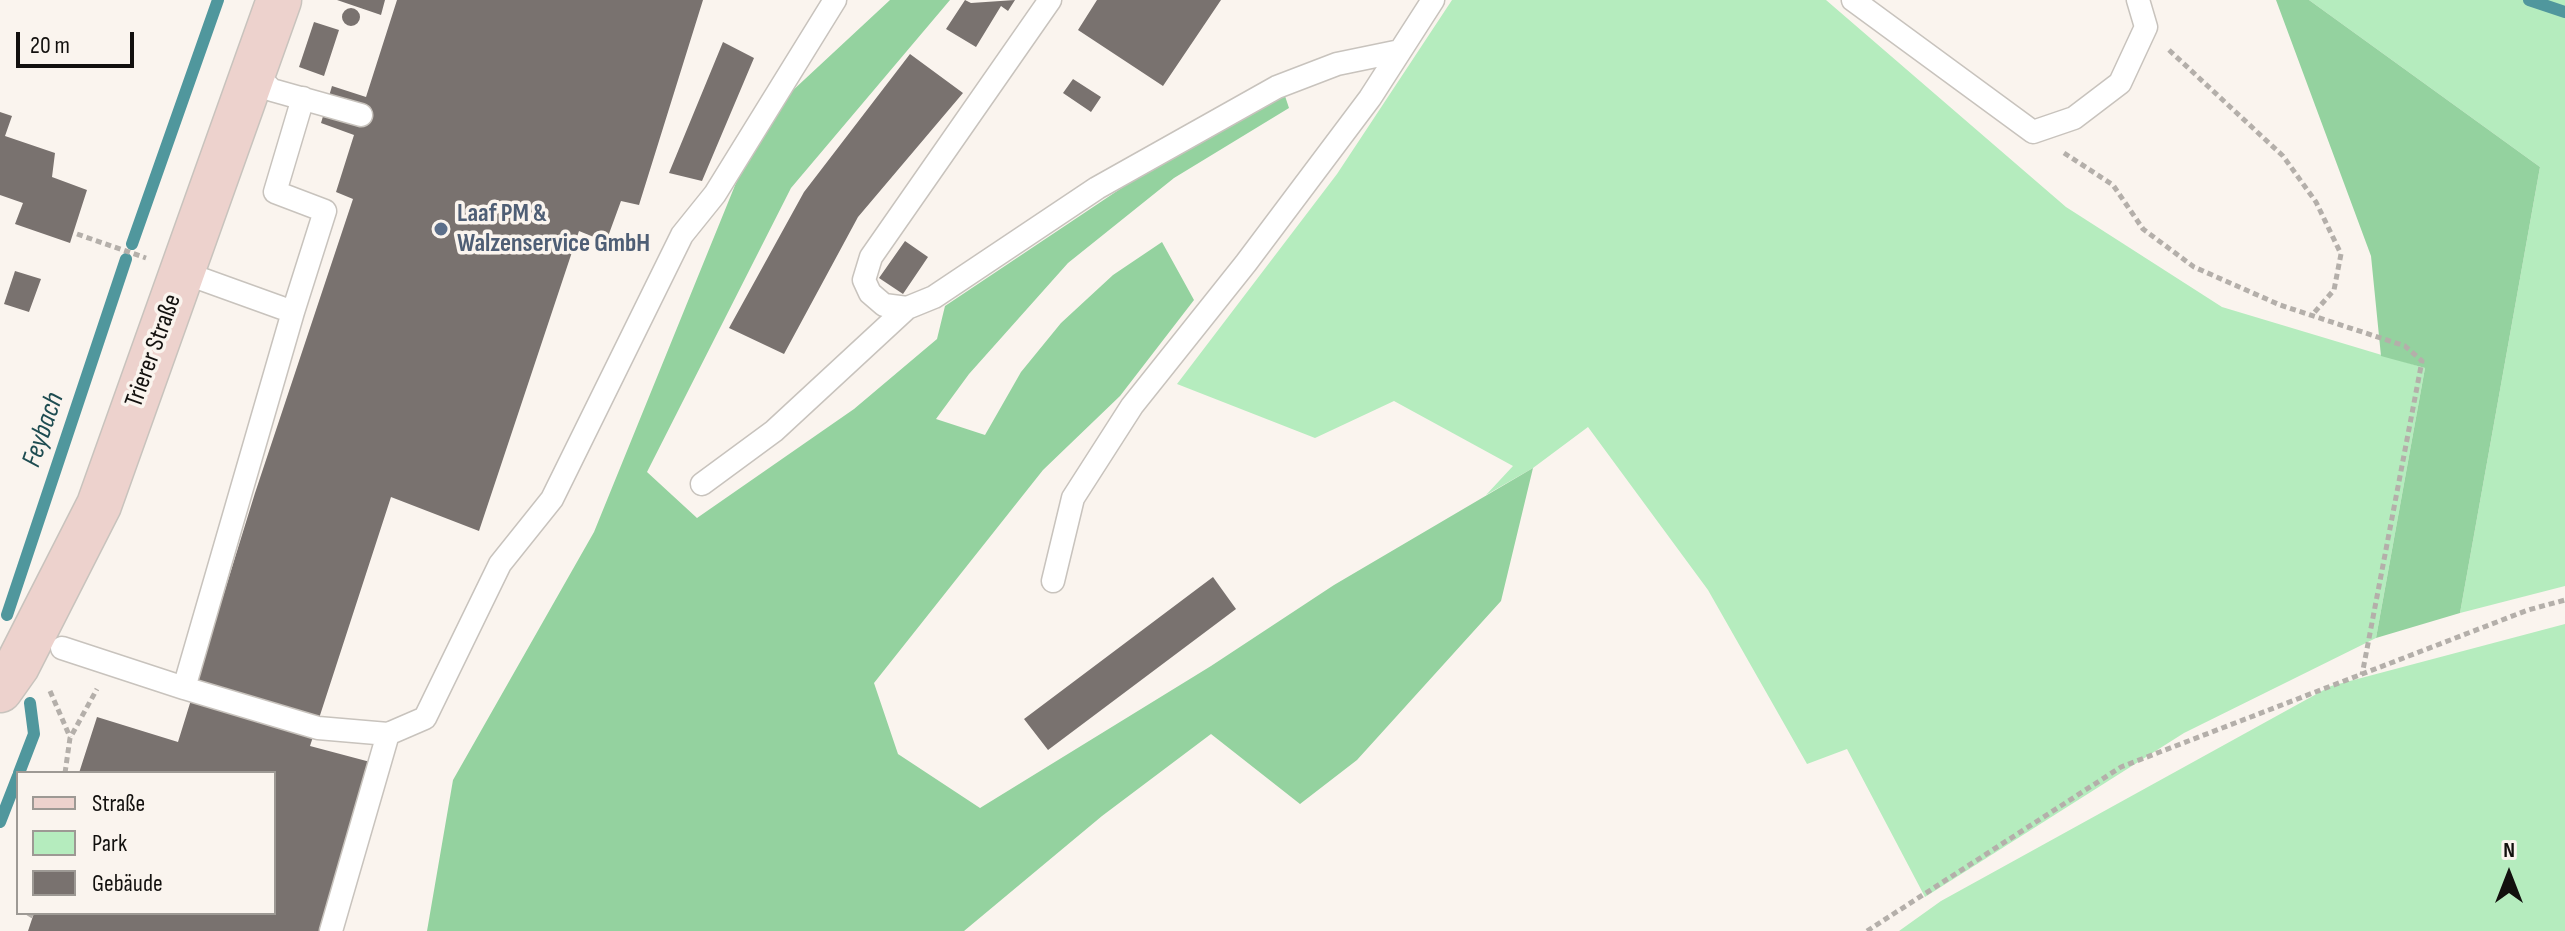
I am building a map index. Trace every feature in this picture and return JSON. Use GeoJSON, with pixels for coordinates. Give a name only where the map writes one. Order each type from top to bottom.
{"type":"FeatureCollection","features":[{"type":"Feature","properties":{"kind":"main road","name":"Trierer Straße"},"geometry":{"type":"LineString","coordinates":[[0,690],[17,666],[99,505],[166,266],[253,72],[279,0]]}},
{"type":"Feature","properties":{"kind":"lane"},"geometry":{"type":"LineString","coordinates":[[62,648],[318,728],[388,734],[425,718],[500,564],[552,499],[682,235],[715,194],[835,0]]}},
{"type":"Feature","properties":{"kind":"lane"},"geometry":{"type":"LineString","coordinates":[[907,308],[884,305],[870,293],[864,280],[871,257],[1050,0]]}},
{"type":"Feature","properties":{"kind":"lane"},"geometry":{"type":"LineString","coordinates":[[1053,581],[1059,545],[1073,498],[1132,406],[1246,263],[1370,98],[1433,0]]}},
{"type":"Feature","properties":{"kind":"lane"},"geometry":{"type":"LineString","coordinates":[[1853,0],[2033,132],[2074,118],[2120,83],[2146,27],[2138,0]]}},
{"type":"Feature","properties":{"kind":"lane"},"geometry":{"type":"LineString","coordinates":[[702,484],[774,431],[907,308],[934,297],[1097,188],[1277,87],[1337,64],[1400,51]]}},
{"type":"Feature","properties":{"kind":"lane"},"geometry":{"type":"LineString","coordinates":[[253,72],[272,90],[361,115]]}},
{"type":"Feature","properties":{"kind":"lane"},"geometry":{"type":"LineString","coordinates":[[184,688],[325,211],[275,192],[303,98]]}},
{"type":"Feature","properties":{"kind":"lane"},"geometry":{"type":"LineString","coordinates":[[166,266],[293,312]]}},
{"type":"Feature","properties":{"kind":"lane"},"geometry":{"type":"LineString","coordinates":[[331,931],[388,734]]}},
{"type":"Feature","properties":{"kind":"path"},"geometry":{"type":"LineString","coordinates":[[2146,27],[2283,156],[2316,202],[2341,254],[2334,290],[2312,315]]}},
{"type":"Feature","properties":{"kind":"path"},"geometry":{"type":"LineString","coordinates":[[2033,132],[2113,185],[2143,229],[2194,267],[2280,305],[2405,346],[2422,361],[2362,675]]}},
{"type":"Feature","properties":{"kind":"path"},"geometry":{"type":"LineString","coordinates":[[77,234],[166,266]]}},
{"type":"Feature","properties":{"kind":"path"},"geometry":{"type":"LineString","coordinates":[[1867,931],[2121,767],[2528,610],[2565,600]]}},
{"type":"Feature","properties":{"kind":"path"},"geometry":{"type":"LineString","coordinates":[[65,771],[70,738],[111,664]]}},
{"type":"Feature","properties":{"kind":"path"},"geometry":{"type":"LineString","coordinates":[[48,688],[70,738]]}},
{"type":"Feature","properties":{"kind":"green space"},"geometry":{"type":"Polygon","coordinates":[[[890,0],[950,0],[791,188],[647,472],[697,518],[854,409],[937,339],[945,306],[1150,169],[1284,93],[1289,108],[1174,178],[1068,263],[969,374],[936,419],[985,435],[1021,372],[1061,323],[1113,275],[1162,242],[1194,300],[1120,396],[1043,470],[874,683],[898,754],[980,808],[1211,666],[1334,585],[1533,468],[1501,601],[1357,760],[1300,804],[1211,734],[1102,816],[964,931],[427,931],[453,780],[594,532],[762,119],[890,0]]]}},
{"type":"Feature","properties":{"kind":"green space"},"geometry":{"type":"Polygon","coordinates":[[[1452,0],[1826,0],[2066,207],[2222,307],[2425,368],[2376,638],[2184,733],[1925,897],[1847,749],[1807,764],[1708,590],[1588,427],[1533,468],[1486,495],[1513,466],[1394,401],[1315,438],[1177,384],[1337,174],[1452,0]]]}},
{"type":"Feature","properties":{"kind":"green space"},"geometry":{"type":"Polygon","coordinates":[[[2276,0],[2309,0],[2540,167],[2460,613],[2376,638],[2425,368],[2381,356],[2371,256],[2276,0]]]}},
{"type":"Feature","properties":{"kind":"green space"},"geometry":{"type":"Polygon","coordinates":[[[2309,0],[2565,0],[2565,586],[2460,613],[2540,167],[2309,0]]]}},
{"type":"Feature","properties":{"kind":"green space"},"geometry":{"type":"Polygon","coordinates":[[[2565,624],[2565,931],[1899,931],[1941,901],[2331,686],[2565,624]]]}},
{"type":"Feature","properties":{"kind":"building"},"geometry":{"type":"Polygon","coordinates":[[[337,0],[385,0],[381,15],[337,0]]]}},
{"type":"Feature","properties":{"kind":"building"},"geometry":{"type":"Polygon","coordinates":[[[397,0],[703,0],[639,205],[621,201],[606,242],[579,231],[479,531],[391,497],[310,746],[374,763],[320,931],[28,931],[33,915],[276,915],[276,771],[80,771],[97,717],[178,742],[255,493],[353,199],[336,192],[354,135],[321,123],[332,86],[366,97],[397,0]]]}},
{"type":"Feature","properties":{"kind":"building"},"geometry":{"type":"Polygon","coordinates":[[[965,0],[971,3],[1015,0],[1008,11],[1001,6],[976,47],[946,29],[965,0]]]}},
{"type":"Feature","properties":{"kind":"building"},"geometry":{"type":"Polygon","coordinates":[[[1097,0],[1221,0],[1163,86],[1078,30],[1097,0]]]}},
{"type":"Feature","properties":{"kind":"building"},"geometry":{"type":"Polygon","coordinates":[[[351,8],[360,17],[351,26],[342,17],[351,8]]]}},
{"type":"Feature","properties":{"kind":"building"},"geometry":{"type":"Polygon","coordinates":[[[314,22],[339,30],[324,76],[299,67],[314,22]]]}},
{"type":"Feature","properties":{"kind":"building"},"geometry":{"type":"Polygon","coordinates":[[[723,42],[754,58],[702,181],[669,173],[723,42]]]}},
{"type":"Feature","properties":{"kind":"building"},"geometry":{"type":"Polygon","coordinates":[[[910,54],[963,93],[858,217],[784,354],[729,328],[804,192],[910,54]]]}},
{"type":"Feature","properties":{"kind":"building"},"geometry":{"type":"Polygon","coordinates":[[[1073,79],[1101,97],[1091,112],[1063,93],[1073,79]]]}},
{"type":"Feature","properties":{"kind":"building"},"geometry":{"type":"Polygon","coordinates":[[[0,112],[12,116],[5,136],[55,153],[52,177],[87,190],[70,243],[15,224],[23,203],[0,195],[0,112]]]}},
{"type":"Feature","properties":{"kind":"building"},"geometry":{"type":"Polygon","coordinates":[[[905,241],[928,257],[903,294],[879,278],[905,241]]]}},
{"type":"Feature","properties":{"kind":"building"},"geometry":{"type":"Polygon","coordinates":[[[15,271],[41,279],[29,312],[4,304],[15,271]]]}},
{"type":"Feature","properties":{"kind":"building"},"geometry":{"type":"Polygon","coordinates":[[[1213,577],[1236,609],[1048,750],[1024,719],[1213,577]]]}},
{"type":"Feature","properties":{"kind":"waterway","name":"Feybach"},"geometry":{"type":"LineString","coordinates":[[132,244],[218,0]]}},
{"type":"Feature","properties":{"kind":"waterway"},"geometry":{"type":"LineString","coordinates":[[2529,0],[2565,12]]}},
{"type":"Feature","properties":{"kind":"waterway","name":"Feybach"},"geometry":{"type":"LineString","coordinates":[[7,615],[126,259]]}},
{"type":"Feature","properties":{"kind":"waterway","name":"Feybach"},"geometry":{"type":"LineString","coordinates":[[20,771],[34,734],[30,703]]}},
{"type":"Feature","properties":{"kind":"waterway","name":"Feybach"},"geometry":{"type":"LineString","coordinates":[[0,822],[16,781]]}},
{"type":"Feature","properties":{"kind":"place","name":"Laaf PM & Walzenservice GmbH"},"geometry":{"type":"Point","coordinates":[441,229]}}]}
